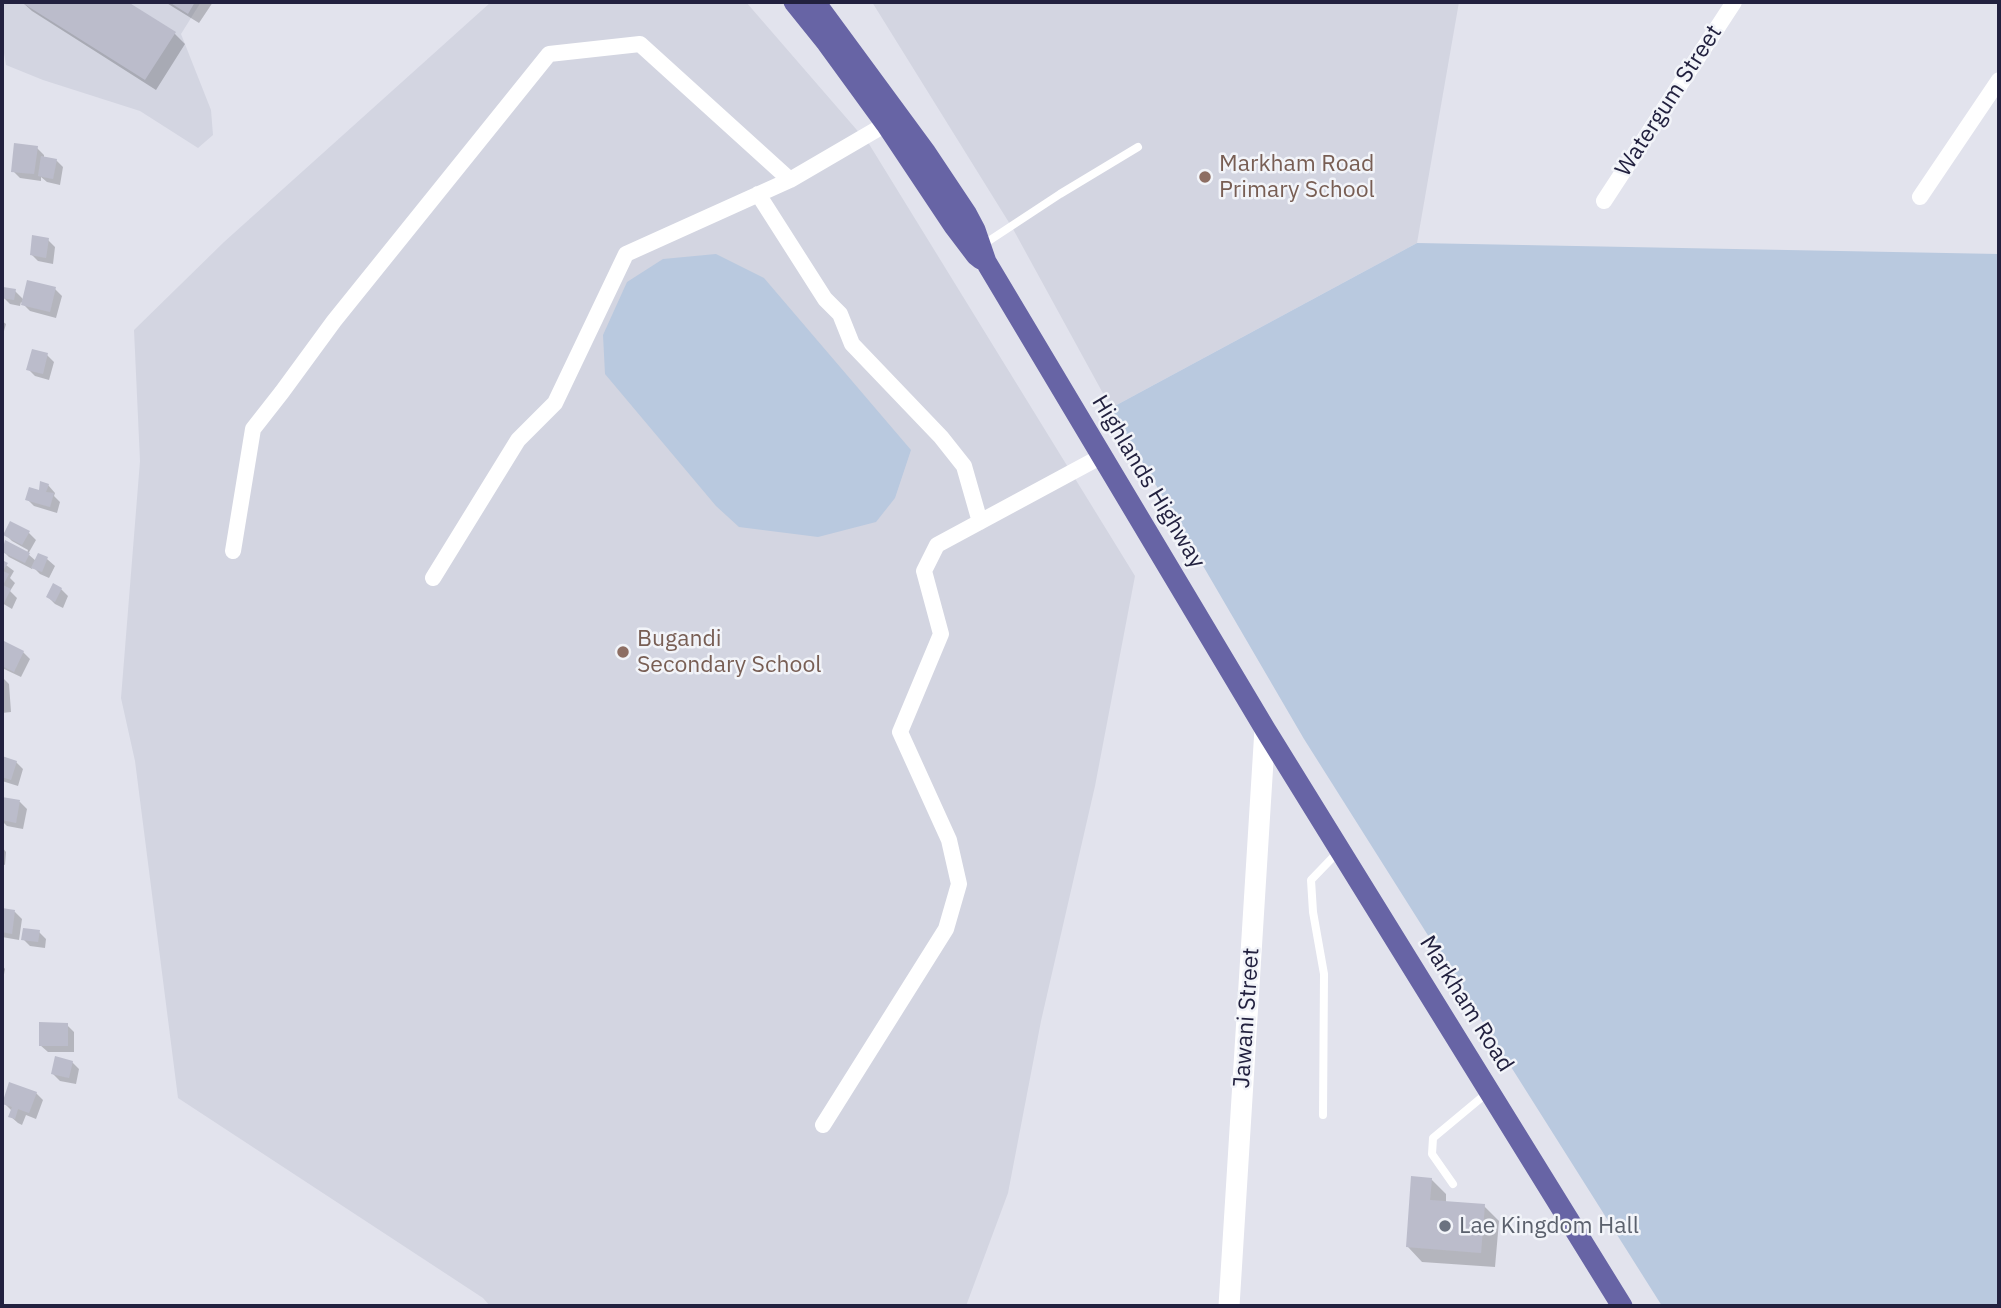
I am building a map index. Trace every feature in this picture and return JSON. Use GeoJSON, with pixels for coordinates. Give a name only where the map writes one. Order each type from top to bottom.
{"type":"FeatureCollection","features":[{"type":"Feature","properties":{"kind":"main road","name":"Highlands Highway"},"geometry":{"type":"LineString","coordinates":[[794,2],[886,124],[954,226],[976,255],[984,254]]}},
{"type":"Feature","properties":{"kind":"main road","name":"Highlands Highway"},"geometry":{"type":"LineString","coordinates":[[816,2],[926,153],[966,213],[984,254],[1265,729]]}},
{"type":"Feature","properties":{"kind":"main road","name":"Markham Road"},"geometry":{"type":"LineString","coordinates":[[1265,729],[1622,1306]]}},
{"type":"Feature","properties":{"kind":"street","name":"Watergum Street"},"geometry":{"type":"LineString","coordinates":[[1604,201],[1734,2]]}},
{"type":"Feature","properties":{"kind":"street"},"geometry":{"type":"LineString","coordinates":[[233,551],[253,429],[334,321],[549,54],[640,44],[790,180]]}},
{"type":"Feature","properties":{"kind":"street"},"geometry":{"type":"LineString","coordinates":[[1920,197],[1997,89]]}},
{"type":"Feature","properties":{"kind":"street"},"geometry":{"type":"LineString","coordinates":[[433,578],[519,440],[555,403],[626,254],[790,180],[886,124]]}},
{"type":"Feature","properties":{"kind":"street"},"geometry":{"type":"LineString","coordinates":[[758,194],[825,299],[840,314],[852,344],[964,466],[980,522]]}},
{"type":"Feature","properties":{"kind":"street"},"geometry":{"type":"LineString","coordinates":[[823,1125],[946,929],[958,884],[949,840],[900,732],[941,634],[924,570],[937,545],[1102,456]]}},
{"type":"Feature","properties":{"kind":"street","name":"Jawani Street"},"geometry":{"type":"LineString","coordinates":[[1229,1306],[1265,729]]}},
{"type":"Feature","properties":{"kind":"lane"},"geometry":{"type":"LineString","coordinates":[[984,254],[1060,194],[1138,147]]}},
{"type":"Feature","properties":{"kind":"lane"},"geometry":{"type":"LineString","coordinates":[[1323,1115],[1324,974],[1312,912],[1311,880],[1340,850]]}},
{"type":"Feature","properties":{"kind":"lane"},"geometry":{"type":"LineString","coordinates":[[1453,1184],[1432,1154],[1433,1138],[1489,1092]]}},
{"type":"Feature","properties":{"kind":"shaded area"},"geometry":{"type":"Polygon","coordinates":[[[2,2],[201,2],[181,34],[211,110],[213,135],[198,148],[140,111],[43,80],[6,65],[2,41],[2,2]]]}},
{"type":"Feature","properties":{"kind":"shaded area","name":"Bugandi Secondary School"},"geometry":{"type":"Polygon","coordinates":[[[491,2],[746,2],[869,144],[1135,576],[1095,786],[1041,1021],[1008,1193],[966,1306],[490,1306],[483,1298],[178,1098],[135,761],[121,698],[140,461],[134,330],[224,242],[491,2]]]}},
{"type":"Feature","properties":{"kind":"shaded area","name":"Markham Road Primary School"},"geometry":{"type":"Polygon","coordinates":[[[872,2],[1459,2],[1417,243],[1111,408],[1013,229],[872,2]]]}},
{"type":"Feature","properties":{"kind":"shaded area"},"geometry":{"type":"Polygon","coordinates":[[[1417,243],[1999,254],[1999,1306],[1662,1306],[1304,739],[1111,408],[1417,243]]]}},
{"type":"Feature","properties":{"kind":"shaded area"},"geometry":{"type":"Polygon","coordinates":[[[716,254],[764,278],[911,450],[895,498],[876,522],[818,537],[739,527],[716,506],[605,374],[603,335],[627,282],[663,259],[716,254]]]}},
{"type":"Feature","properties":{"kind":"building"},"geometry":{"type":"Polygon","coordinates":[[[21,2],[128,2],[176,32],[145,80],[21,2]]]}},
{"type":"Feature","properties":{"kind":"building"},"geometry":{"type":"Polygon","coordinates":[[[169,2],[195,2],[188,14],[169,2]]]}},
{"type":"Feature","properties":{"kind":"building"},"geometry":{"type":"Polygon","coordinates":[[[14,143],[38,146],[34,174],[11,172],[14,143]]]}},
{"type":"Feature","properties":{"kind":"building"},"geometry":{"type":"Polygon","coordinates":[[[41,156],[57,159],[53,179],[38,176],[41,156]]]}},
{"type":"Feature","properties":{"kind":"building"},"geometry":{"type":"Polygon","coordinates":[[[32,235],[49,238],[46,258],[30,255],[32,235]]]}},
{"type":"Feature","properties":{"kind":"building"},"geometry":{"type":"Polygon","coordinates":[[[27,280],[56,287],[50,312],[21,305],[27,280]]]}},
{"type":"Feature","properties":{"kind":"building"},"geometry":{"type":"Polygon","coordinates":[[[3,287],[16,289],[14,300],[2,298],[3,287]]]}},
{"type":"Feature","properties":{"kind":"building"},"geometry":{"type":"Polygon","coordinates":[[[32,349],[48,353],[43,374],[26,370],[32,349]]]}},
{"type":"Feature","properties":{"kind":"building"},"geometry":{"type":"Polygon","coordinates":[[[40,481],[49,484],[46,492],[54,493],[50,507],[25,500],[29,487],[39,490],[40,481]]]}},
{"type":"Feature","properties":{"kind":"building"},"geometry":{"type":"Polygon","coordinates":[[[10,521],[30,531],[22,545],[3,535],[10,521]]]}},
{"type":"Feature","properties":{"kind":"building"},"geometry":{"type":"Polygon","coordinates":[[[5,540],[30,553],[25,563],[2,552],[5,540]]]}},
{"type":"Feature","properties":{"kind":"building"},"geometry":{"type":"Polygon","coordinates":[[[38,553],[48,557],[42,572],[31,568],[38,553]]]}},
{"type":"Feature","properties":{"kind":"building"},"geometry":{"type":"Polygon","coordinates":[[[2,560],[8,563],[3,571],[9,574],[3,585],[11,589],[4,603],[2,602],[2,560]]]}},
{"type":"Feature","properties":{"kind":"building"},"geometry":{"type":"Polygon","coordinates":[[[53,583],[62,588],[55,602],[46,597],[53,583]]]}},
{"type":"Feature","properties":{"kind":"building"},"geometry":{"type":"Polygon","coordinates":[[[2,640],[24,651],[14,672],[2,666],[2,640]]]}},
{"type":"Feature","properties":{"kind":"building"},"geometry":{"type":"Polygon","coordinates":[[[2,756],[17,761],[11,780],[2,777],[2,756]]]}},
{"type":"Feature","properties":{"kind":"building"},"geometry":{"type":"Polygon","coordinates":[[[2,797],[20,800],[16,823],[2,820],[2,797]]]}},
{"type":"Feature","properties":{"kind":"building"},"geometry":{"type":"Polygon","coordinates":[[[2,908],[15,910],[12,934],[2,932],[2,908]]]}},
{"type":"Feature","properties":{"kind":"building"},"geometry":{"type":"Polygon","coordinates":[[[23,928],[40,930],[38,942],[21,940],[23,928]]]}},
{"type":"Feature","properties":{"kind":"building"},"geometry":{"type":"Polygon","coordinates":[[[39,1022],[68,1023],[68,1046],[39,1046],[39,1022]]]}},
{"type":"Feature","properties":{"kind":"building"},"geometry":{"type":"Polygon","coordinates":[[[55,1056],[73,1061],[69,1078],[51,1074],[55,1056]]]}},
{"type":"Feature","properties":{"kind":"building"},"geometry":{"type":"Polygon","coordinates":[[[9,1082],[37,1092],[29,1113],[18,1109],[15,1119],[8,1117],[12,1107],[2,1104],[9,1082]]]}},
{"type":"Feature","properties":{"kind":"building","name":"Lae Kingdom Hall"},"geometry":{"type":"Polygon","coordinates":[[[1411,1176],[1432,1178],[1430,1200],[1485,1204],[1481,1253],[1406,1247],[1411,1176]]]}},
{"type":"Feature","properties":{"kind":"place","name":"Markham Road Primary School"},"geometry":{"type":"Point","coordinates":[1205,177]}},
{"type":"Feature","properties":{"kind":"place","name":"Bugandi Secondary School"},"geometry":{"type":"Point","coordinates":[623,652]}},
{"type":"Feature","properties":{"kind":"place","name":"Lae Kingdom Hall"},"geometry":{"type":"Point","coordinates":[1445,1226]}}]}
